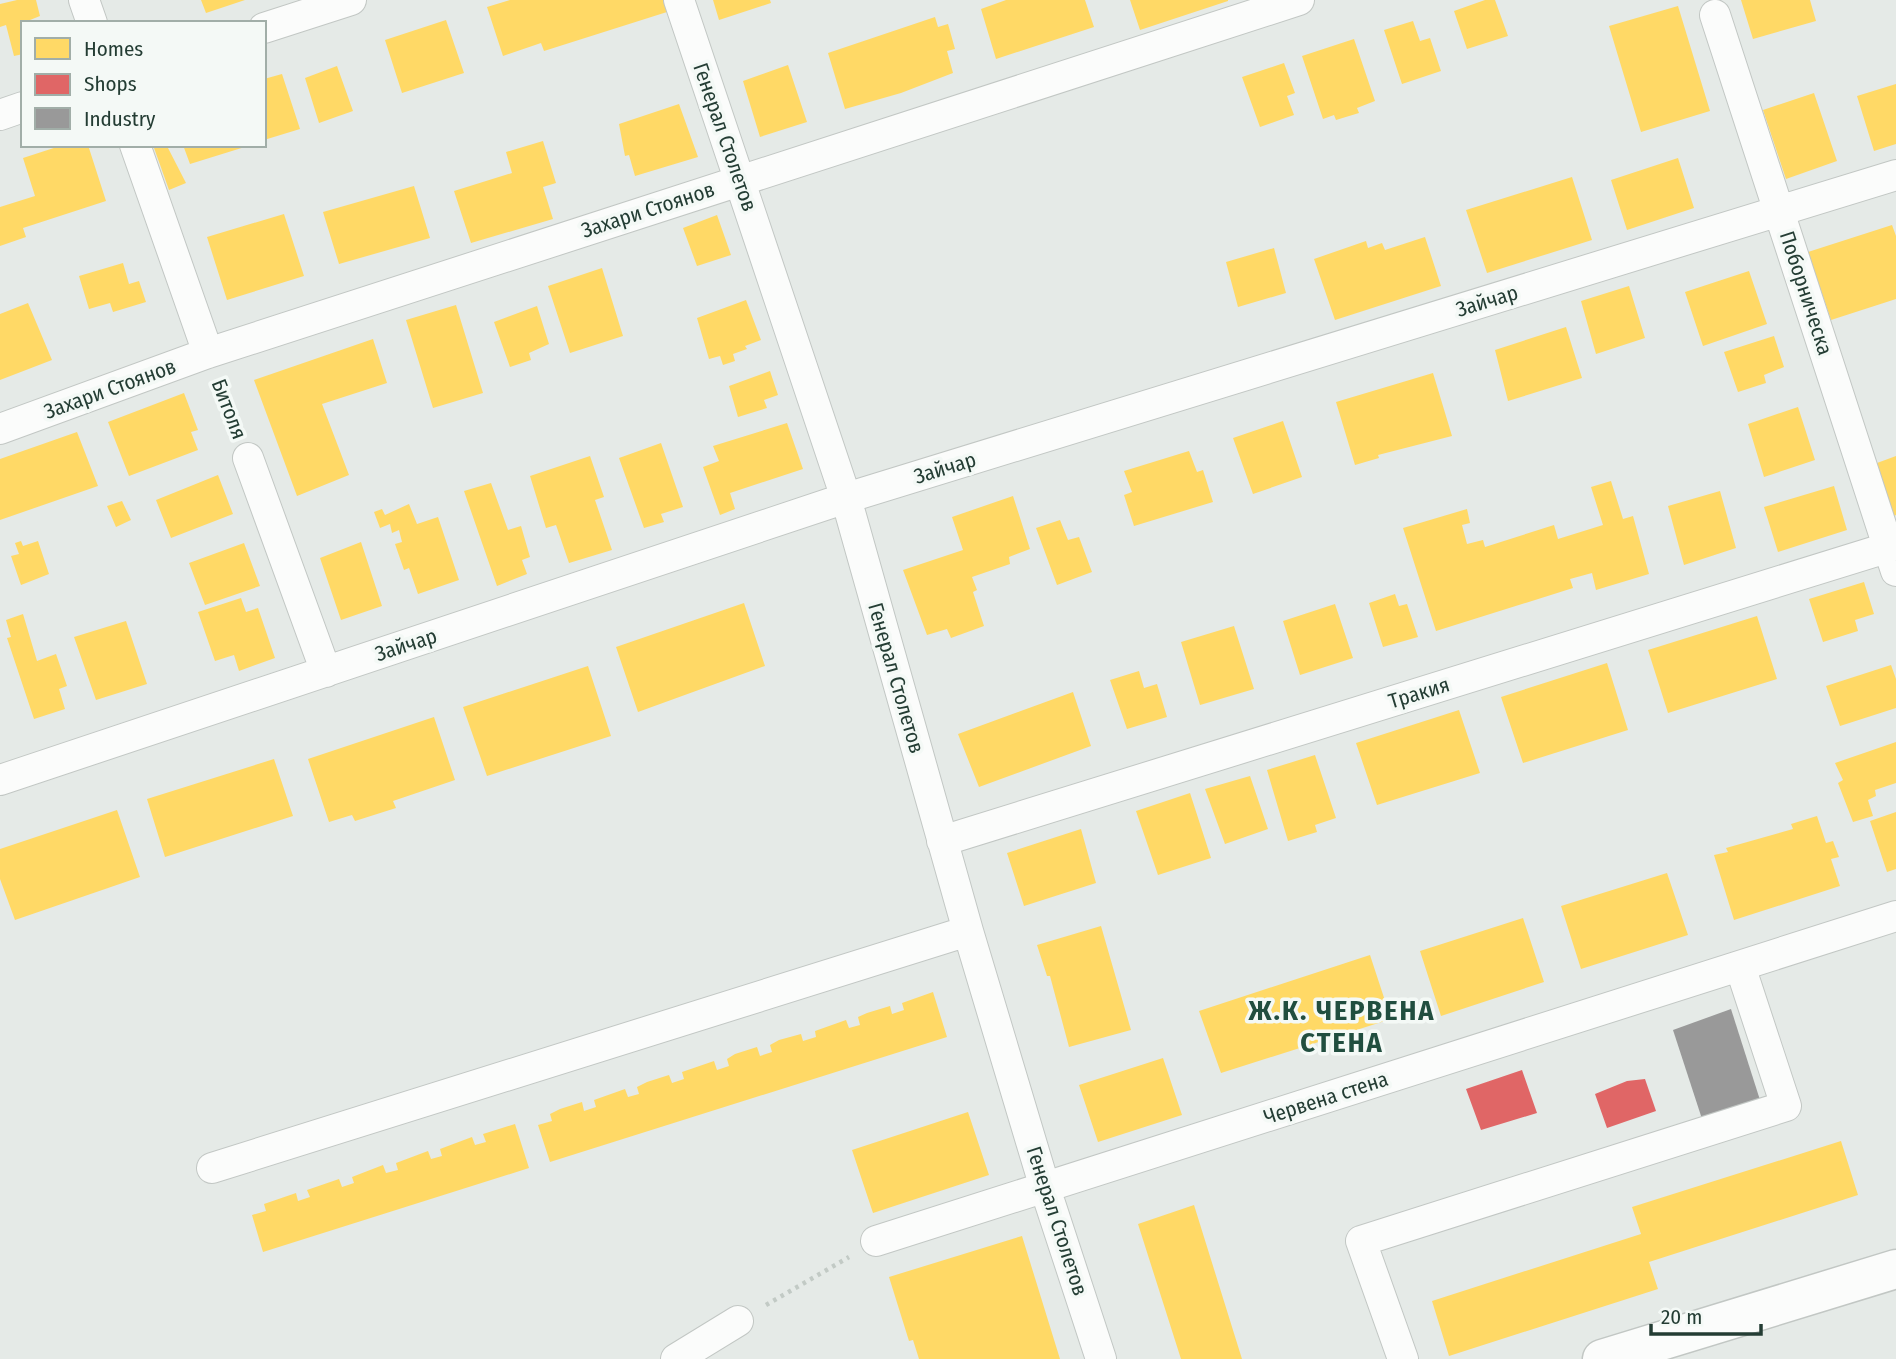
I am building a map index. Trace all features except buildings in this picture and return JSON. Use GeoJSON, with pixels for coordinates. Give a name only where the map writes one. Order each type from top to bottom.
{"type":"FeatureCollection","features":[{"type":"Feature","properties":{"kind":"street"},"geometry":{"type":"LineString","coordinates":[[84,0],[91,21]]}},
{"type":"Feature","properties":{"kind":"street"},"geometry":{"type":"LineString","coordinates":[[266,27],[351,0]]}},
{"type":"Feature","properties":{"kind":"street","name":"Генерал Столетов"},"geometry":{"type":"LineString","coordinates":[[679,0],[846,499],[968,931],[1045,1188],[1101,1359]]}},
{"type":"Feature","properties":{"kind":"street","name":"Захари Стоянов"},"geometry":{"type":"LineString","coordinates":[[0,429],[208,353],[1299,0]]}},
{"type":"Feature","properties":{"kind":"street","name":"Поборническа"},"geometry":{"type":"LineString","coordinates":[[1715,15],[1893,554]]}},
{"type":"Feature","properties":{"kind":"street"},"geometry":{"type":"LineString","coordinates":[[0,115],[21,108]]}},
{"type":"Feature","properties":{"kind":"street","name":"Битоля"},"geometry":{"type":"LineString","coordinates":[[136,147],[208,353]]}},
{"type":"Feature","properties":{"kind":"street","name":"Зайчар"},"geometry":{"type":"LineString","coordinates":[[0,780],[846,499],[1896,175]]}},
{"type":"Feature","properties":{"kind":"street","name":"Битоля"},"geometry":{"type":"LineString","coordinates":[[248,458],[326,672]]}},
{"type":"Feature","properties":{"kind":"street","name":"Тракия"},"geometry":{"type":"LineString","coordinates":[[942,841],[1893,554]]}},
{"type":"Feature","properties":{"kind":"street","name":"Червена стена"},"geometry":{"type":"LineString","coordinates":[[877,1241],[1896,916]]}},
{"type":"Feature","properties":{"kind":"street"},"geometry":{"type":"LineString","coordinates":[[212,1168],[968,931]]}},
{"type":"Feature","properties":{"kind":"street"},"geometry":{"type":"LineString","coordinates":[[1403,1359],[1361,1241],[1786,1106],[1740,965]]}},
{"type":"Feature","properties":{"kind":"street"},"geometry":{"type":"LineString","coordinates":[[1602,1359],[1896,1269]]}},
{"type":"Feature","properties":{"kind":"street"},"geometry":{"type":"LineString","coordinates":[[676,1359],[738,1321]]}},
{"type":"Feature","properties":{"kind":"path","name":"Битоля"},"geometry":{"type":"LineString","coordinates":[[208,353],[248,458]]}},
{"type":"Feature","properties":{"kind":"path"},"geometry":{"type":"LineString","coordinates":[[738,1321],[877,1241]]}},
{"type":"Feature","properties":{"kind":"district","name":"Ж.К. ЧЕРВЕНА СТЕНА"},"geometry":{"type":"Point","coordinates":[1342,1026]}}]}
